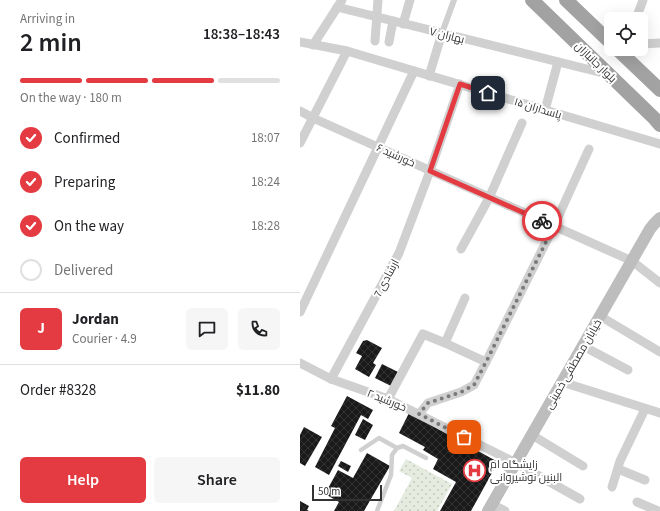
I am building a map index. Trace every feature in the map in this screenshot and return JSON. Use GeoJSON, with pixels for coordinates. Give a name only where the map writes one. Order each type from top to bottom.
{"type":"FeatureCollection","features":[{"type":"Feature","properties":{"kind":"highway","name":"بلوار جانبازان"},"geometry":{"type":"LineString","coordinates":[[532,0],[658,122]]}},
{"type":"Feature","properties":{"kind":"highway"},"geometry":{"type":"LineString","coordinates":[[566,0],[604,36]]}},
{"type":"Feature","properties":{"kind":"highway"},"geometry":{"type":"LineString","coordinates":[[626,56],[660,90]]}},
{"type":"Feature","properties":{"kind":"main road","name":"خیابان مصطفی خمینی"},"geometry":{"type":"LineString","coordinates":[[490,508],[650,229],[660,218]]}},
{"type":"Feature","properties":{"kind":"street"},"geometry":{"type":"LineString","coordinates":[[375,41],[378,0]]}},
{"type":"Feature","properties":{"kind":"street"},"geometry":{"type":"LineString","coordinates":[[403,24],[410,0]]}},
{"type":"Feature","properties":{"kind":"street"},"geometry":{"type":"LineString","coordinates":[[429,76],[454,0]]}},
{"type":"Feature","properties":{"kind":"street"},"geometry":{"type":"LineString","coordinates":[[639,12],[643,0]]}},
{"type":"Feature","properties":{"kind":"street"},"geometry":{"type":"LineString","coordinates":[[313,45],[339,4]]}},
{"type":"Feature","properties":{"kind":"street","name":"بهاران ۷"},"geometry":{"type":"LineString","coordinates":[[339,4],[403,24],[610,75]]}},
{"type":"Feature","properties":{"kind":"street"},"geometry":{"type":"LineString","coordinates":[[389,42],[393,21]]}},
{"type":"Feature","properties":{"kind":"street","name":"پاسداران ۱۵"},"geometry":{"type":"LineString","coordinates":[[300,42],[347,51],[660,144]]}},
{"type":"Feature","properties":{"kind":"street"},"geometry":{"type":"LineString","coordinates":[[648,44],[660,43]]}},
{"type":"Feature","properties":{"kind":"street"},"geometry":{"type":"LineString","coordinates":[[300,143],[347,51]]}},
{"type":"Feature","properties":{"kind":"street"},"geometry":{"type":"LineString","coordinates":[[545,110],[558,62]]}},
{"type":"Feature","properties":{"kind":"street"},"geometry":{"type":"LineString","coordinates":[[300,312],[414,71]]}},
{"type":"Feature","properties":{"kind":"street","name":"ارشادی 7"},"geometry":{"type":"LineString","coordinates":[[331,380],[399,253],[430,171],[460,84]]}},
{"type":"Feature","properties":{"kind":"street","name":"خورشید ۶"},"geometry":{"type":"LineString","coordinates":[[300,111],[489,198],[632,261],[660,283]]}},
{"type":"Feature","properties":{"kind":"street"},"geometry":{"type":"LineString","coordinates":[[461,249],[489,198],[522,123]]}},
{"type":"Feature","properties":{"kind":"street"},"geometry":{"type":"LineString","coordinates":[[419,414],[428,403],[461,392],[474,385],[554,226],[589,149]]}},
{"type":"Feature","properties":{"kind":"street"},"geometry":{"type":"LineString","coordinates":[[445,343],[465,298]]}},
{"type":"Feature","properties":{"kind":"street"},"geometry":{"type":"LineString","coordinates":[[600,316],[660,352]]}},
{"type":"Feature","properties":{"kind":"street"},"geometry":{"type":"LineString","coordinates":[[388,399],[423,334],[486,362]]}},
{"type":"Feature","properties":{"kind":"street"},"geometry":{"type":"LineString","coordinates":[[583,346],[628,370]]}},
{"type":"Feature","properties":{"kind":"street","name":"خورشید ۲"},"geometry":{"type":"LineString","coordinates":[[300,363],[331,380],[388,399],[419,414],[580,499]]}},
{"type":"Feature","properties":{"kind":"street"},"geometry":{"type":"LineString","coordinates":[[562,382],[660,413]]}},
{"type":"Feature","properties":{"kind":"street"},"geometry":{"type":"LineString","coordinates":[[612,488],[623,454],[645,408]]}},
{"type":"Feature","properties":{"kind":"street"},"geometry":{"type":"LineString","coordinates":[[532,435],[583,466]]}},
{"type":"Feature","properties":{"kind":"street"},"geometry":{"type":"LineString","coordinates":[[618,468],[645,480]]}},
{"type":"Feature","properties":{"kind":"street"},"geometry":{"type":"LineString","coordinates":[[637,502],[658,511]]}},
{"type":"Feature","properties":{"kind":"street"},"geometry":{"type":"LineString","coordinates":[[490,508],[505,511]]}},
{"type":"Feature","properties":{"kind":"lane"},"geometry":{"type":"LineString","coordinates":[[361,450],[379,438],[397,448]]}},
{"type":"Feature","properties":{"kind":"lane"},"geometry":{"type":"LineString","coordinates":[[377,511],[391,475],[392,455],[397,448],[403,446],[426,458]]}},
{"type":"Feature","properties":{"kind":"shaded area"},"geometry":{"type":"Polygon","coordinates":[[[406,459],[452,484],[437,511],[394,511],[412,478],[399,471],[406,459]]]}},
{"type":"Feature","properties":{"kind":"building"},"geometry":{"type":"Polygon","coordinates":[[[367,340],[382,348],[373,363],[376,365],[369,377],[355,369],[362,356],[356,353],[363,341],[367,340]]]}},
{"type":"Feature","properties":{"kind":"building"},"geometry":{"type":"Polygon","coordinates":[[[382,364],[398,372],[391,386],[375,378],[382,364]]]}},
{"type":"Feature","properties":{"kind":"building"},"geometry":{"type":"Polygon","coordinates":[[[347,396],[373,410],[368,419],[361,415],[329,475],[315,467],[335,428],[331,426],[347,396]]]}},
{"type":"Feature","properties":{"kind":"building"},"geometry":{"type":"Polygon","coordinates":[[[409,413],[498,462],[471,511],[440,511],[456,482],[433,469],[438,459],[423,450],[425,447],[399,433],[409,413]]]}},
{"type":"Feature","properties":{"kind":"building"},"geometry":{"type":"Polygon","coordinates":[[[363,419],[373,425],[365,440],[355,435],[363,419]]]}},
{"type":"Feature","properties":{"kind":"building"},"geometry":{"type":"Polygon","coordinates":[[[304,427],[322,437],[305,466],[300,463],[300,435],[304,427]]]}},
{"type":"Feature","properties":{"kind":"building"},"geometry":{"type":"Polygon","coordinates":[[[367,453],[390,466],[364,511],[334,511],[339,502],[325,494],[338,470],[353,478],[367,453]]]}},
{"type":"Feature","properties":{"kind":"building"},"geometry":{"type":"Polygon","coordinates":[[[341,461],[351,466],[348,472],[338,466],[341,461]]]}},
{"type":"Feature","properties":{"kind":"building"},"geometry":{"type":"Polygon","coordinates":[[[300,501],[309,506],[307,510],[309,511],[300,511],[300,501]]]}},
{"type":"Feature","properties":{"kind":"way so far"},"geometry":{"type":"LineString","coordinates":[[464,437],[419,414],[428,403],[461,392],[474,385],[554,226],[542,221]]}},
{"type":"Feature","properties":{"kind":"place","name":"زایشگاه ام البنین نوشیروانی"},"geometry":{"type":"Point","coordinates":[474,470]}},
{"type":"Feature","properties":{"kind":"route"},"geometry":{"type":"LineString","coordinates":[[488,93],[460,84],[430,171],[542,221]]}}]}
